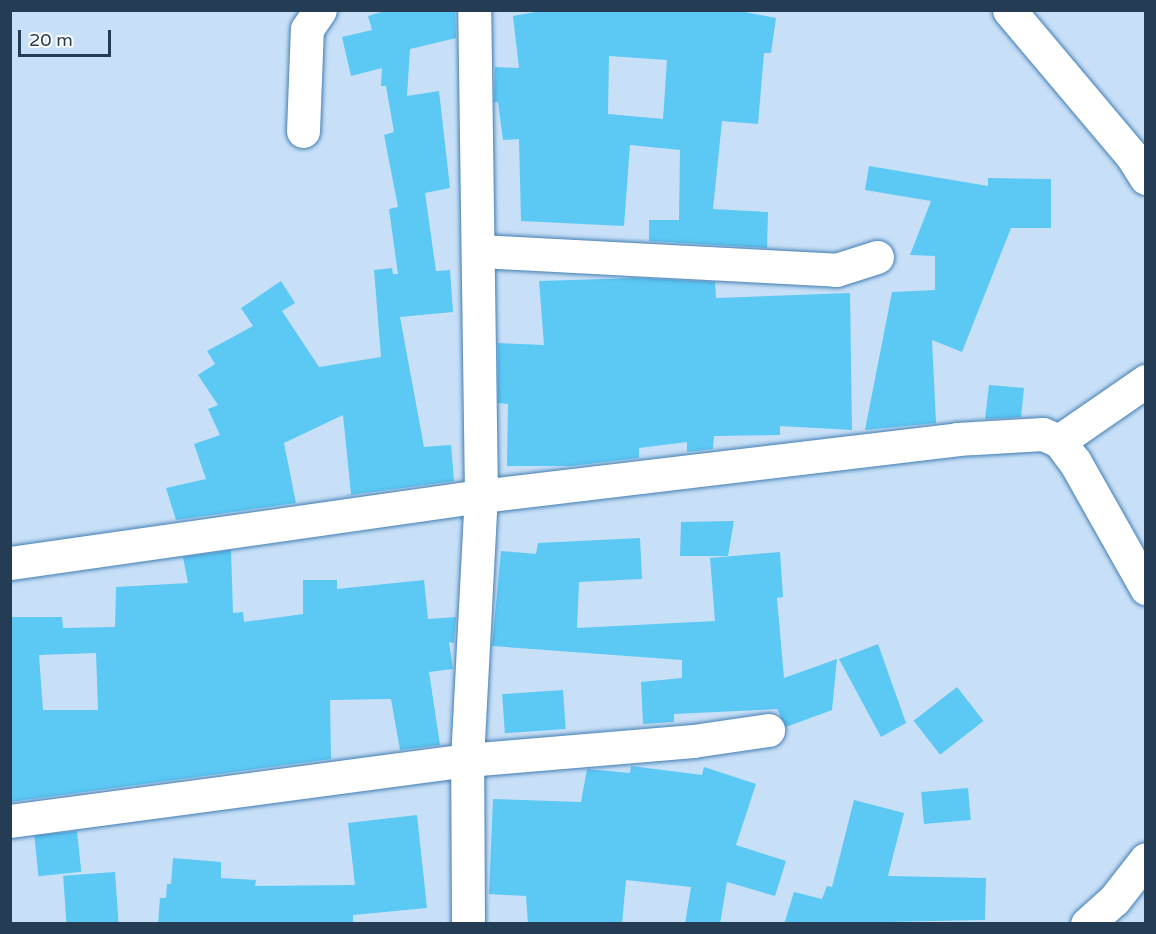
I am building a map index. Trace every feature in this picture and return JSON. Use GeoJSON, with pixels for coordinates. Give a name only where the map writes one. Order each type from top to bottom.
{"type":"FeatureCollection","features":[{"type":"Feature","properties":{"kind":"street"},"geometry":{"type":"LineString","coordinates":[[303,131],[307,28],[320,10]]}},
{"type":"Feature","properties":{"kind":"street"},"geometry":{"type":"LineString","coordinates":[[468,924],[467,760],[481,496],[474,10]]}},
{"type":"Feature","properties":{"kind":"street"},"geometry":{"type":"LineString","coordinates":[[1009,10],[1132,156],[1146,178]]}},
{"type":"Feature","properties":{"kind":"street"},"geometry":{"type":"LineString","coordinates":[[478,251],[836,270],[877,257]]}},
{"type":"Feature","properties":{"kind":"street"},"geometry":{"type":"LineString","coordinates":[[1059,441],[1146,381]]}},
{"type":"Feature","properties":{"kind":"street"},"geometry":{"type":"LineString","coordinates":[[10,563],[481,496],[957,439],[1043,434],[1059,441],[1087,481],[1146,588]]}},
{"type":"Feature","properties":{"kind":"street"},"geometry":{"type":"LineString","coordinates":[[10,821],[467,760],[693,741],[768,730]]}},
{"type":"Feature","properties":{"kind":"street"},"geometry":{"type":"LineString","coordinates":[[1087,924],[1114,900],[1146,859]]}},
{"type":"Feature","properties":{"kind":"building"},"geometry":{"type":"Polygon","coordinates":[[[388,10],[455,10],[456,38],[410,49],[407,96],[439,91],[450,188],[425,193],[436,271],[450,270],[453,312],[400,317],[424,447],[451,445],[454,481],[344,496],[351,494],[343,415],[284,443],[296,503],[176,520],[166,488],[206,479],[194,444],[220,435],[208,409],[218,405],[198,375],[215,364],[207,351],[253,326],[241,308],[281,281],[295,303],[282,311],[319,367],[381,357],[374,270],[392,268],[393,274],[398,274],[389,209],[398,207],[384,135],[394,132],[386,86],[381,86],[382,68],[351,76],[342,37],[372,30],[368,16],[388,10]]]}},
{"type":"Feature","properties":{"kind":"building"},"geometry":{"type":"Polygon","coordinates":[[[546,10],[734,10],[776,18],[771,53],[764,53],[758,124],[722,121],[713,209],[768,212],[767,248],[649,241],[649,220],[679,220],[680,150],[630,145],[624,226],[521,221],[519,139],[503,140],[498,102],[494,102],[495,67],[519,68],[513,16],[546,10]],[[609,56],[608,114],[663,119],[667,60],[609,56]]]}},
{"type":"Feature","properties":{"kind":"building"},"geometry":{"type":"Polygon","coordinates":[[[869,166],[988,186],[988,178],[1051,179],[1051,228],[1011,228],[962,352],[932,340],[936,423],[865,430],[892,292],[935,290],[935,256],[910,255],[931,201],[865,190],[869,166]]]}},
{"type":"Feature","properties":{"kind":"building"},"geometry":{"type":"Polygon","coordinates":[[[637,278],[715,282],[716,298],[850,293],[852,430],[780,426],[780,435],[714,436],[713,449],[687,452],[687,442],[639,448],[639,458],[571,466],[507,466],[508,404],[498,403],[498,343],[544,345],[539,281],[637,278]]]}},
{"type":"Feature","properties":{"kind":"building"},"geometry":{"type":"Polygon","coordinates":[[[989,385],[1024,388],[1021,417],[985,419],[989,385]]]}},
{"type":"Feature","properties":{"kind":"building"},"geometry":{"type":"Polygon","coordinates":[[[734,521],[728,556],[680,556],[681,522],[734,521]]]}},
{"type":"Feature","properties":{"kind":"building"},"geometry":{"type":"Polygon","coordinates":[[[640,538],[642,579],[579,582],[577,628],[715,621],[710,558],[780,552],[783,597],[777,598],[784,678],[837,659],[832,710],[786,727],[777,709],[674,714],[674,722],[643,724],[641,682],[682,678],[682,660],[492,646],[501,551],[536,554],[538,543],[640,538]]]}},
{"type":"Feature","properties":{"kind":"building"},"geometry":{"type":"Polygon","coordinates":[[[231,550],[233,613],[243,612],[244,622],[303,614],[303,580],[337,580],[337,589],[424,580],[428,619],[456,617],[454,643],[449,642],[453,669],[429,672],[440,745],[400,750],[391,699],[330,700],[331,759],[10,802],[10,617],[62,617],[63,628],[115,627],[116,587],[188,583],[183,557],[231,550]],[[96,653],[39,655],[43,710],[98,710],[96,653]]]}},
{"type":"Feature","properties":{"kind":"building"},"geometry":{"type":"Polygon","coordinates":[[[878,644],[906,723],[881,737],[839,659],[878,644]]]}},
{"type":"Feature","properties":{"kind":"building"},"geometry":{"type":"Polygon","coordinates":[[[957,687],[983,721],[940,755],[914,721],[957,687]]]}},
{"type":"Feature","properties":{"kind":"building"},"geometry":{"type":"Polygon","coordinates":[[[563,690],[566,729],[505,733],[502,694],[563,690]]]}},
{"type":"Feature","properties":{"kind":"building"},"geometry":{"type":"Polygon","coordinates":[[[631,766],[702,775],[704,767],[756,784],[736,845],[786,861],[775,896],[727,882],[720,924],[685,924],[691,887],[626,880],[622,924],[528,924],[526,896],[489,894],[493,799],[581,802],[587,769],[630,773],[631,766]]]}},
{"type":"Feature","properties":{"kind":"building"},"geometry":{"type":"Polygon","coordinates":[[[968,788],[971,820],[924,824],[921,792],[968,788]]]}},
{"type":"Feature","properties":{"kind":"building"},"geometry":{"type":"Polygon","coordinates":[[[854,800],[904,813],[888,876],[986,878],[985,920],[784,924],[794,892],[822,899],[827,886],[832,887],[854,800]]]}},
{"type":"Feature","properties":{"kind":"building"},"geometry":{"type":"Polygon","coordinates":[[[417,815],[427,908],[353,915],[353,924],[158,924],[160,898],[166,898],[167,884],[171,884],[173,858],[221,862],[221,878],[256,880],[255,886],[355,885],[348,823],[417,815]]]}},
{"type":"Feature","properties":{"kind":"building"},"geometry":{"type":"Polygon","coordinates":[[[77,831],[81,872],[39,876],[34,835],[77,831]]]}},
{"type":"Feature","properties":{"kind":"building"},"geometry":{"type":"Polygon","coordinates":[[[115,872],[119,924],[67,924],[63,876],[115,872]]]}}]}
